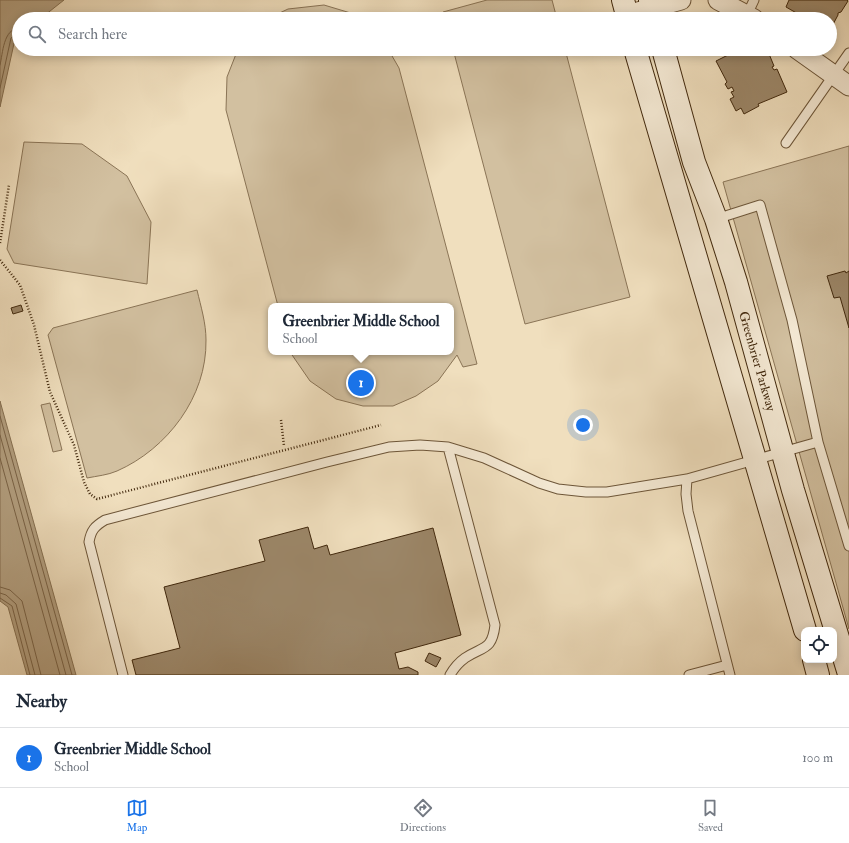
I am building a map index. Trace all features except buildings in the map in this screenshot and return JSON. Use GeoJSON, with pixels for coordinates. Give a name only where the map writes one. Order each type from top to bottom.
{"type":"FeatureCollection","features":[{"type":"Feature","properties":{"kind":"main road"},"geometry":{"type":"LineString","coordinates":[[637,56],[804,627]]}},
{"type":"Feature","properties":{"kind":"main road","name":"Greenbrier Parkway"},"geometry":{"type":"LineString","coordinates":[[665,56],[694,162],[716,219],[748,325],[783,452],[838,631],[849,674]]}},
{"type":"Feature","properties":{"kind":"main road"},"geometry":{"type":"LineString","coordinates":[[815,663],[818,675]]}},
{"type":"Feature","properties":{"kind":"street"},"geometry":{"type":"LineString","coordinates":[[626,11],[653,9],[681,0]]}},
{"type":"Feature","properties":{"kind":"street"},"geometry":{"type":"LineString","coordinates":[[718,0],[751,11]]}},
{"type":"Feature","properties":{"kind":"street"},"geometry":{"type":"LineString","coordinates":[[807,56],[849,86]]}},
{"type":"Feature","properties":{"kind":"lane"},"geometry":{"type":"LineString","coordinates":[[786,143],[849,53]]}},
{"type":"Feature","properties":{"kind":"lane"},"geometry":{"type":"LineString","coordinates":[[716,219],[760,205],[792,320],[818,442],[849,546]]}},
{"type":"Feature","properties":{"kind":"lane"},"geometry":{"type":"LineString","coordinates":[[123,675],[89,542],[91,532],[96,525],[112,519],[389,447],[420,445],[448,447],[484,458],[521,476],[558,489],[586,492],[607,492],[687,479],[818,442]]}},
{"type":"Feature","properties":{"kind":"lane"},"geometry":{"type":"LineString","coordinates":[[448,447],[494,625],[494,635],[489,644],[479,652],[466,658],[456,666],[450,675]]}},
{"type":"Feature","properties":{"kind":"lane"},"geometry":{"type":"LineString","coordinates":[[687,479],[686,494],[688,511],[730,675]]}},
{"type":"Feature","properties":{"kind":"lane"},"geometry":{"type":"LineString","coordinates":[[689,675],[727,665]]}},
{"type":"Feature","properties":{"kind":"path"},"geometry":{"type":"LineString","coordinates":[[0,243],[8,185]]}},
{"type":"Feature","properties":{"kind":"path"},"geometry":{"type":"LineString","coordinates":[[0,260],[20,285],[34,325],[50,392],[74,444],[84,482],[90,494],[96,499],[381,425]]}},
{"type":"Feature","properties":{"kind":"path"},"geometry":{"type":"LineString","coordinates":[[281,420],[284,446]]}},
{"type":"Feature","properties":{"kind":"shaded area"},"geometry":{"type":"Polygon","coordinates":[[[487,0],[552,0],[555,12],[443,12],[487,0]]]}},
{"type":"Feature","properties":{"kind":"shaded area"},"geometry":{"type":"Polygon","coordinates":[[[324,5],[347,12],[282,12],[288,9],[324,5]]]}},
{"type":"Feature","properties":{"kind":"shaded area"},"geometry":{"type":"Polygon","coordinates":[[[235,56],[392,56],[399,68],[477,364],[463,367],[457,355],[438,381],[416,396],[393,406],[363,406],[336,399],[310,381],[292,355],[454,355],[454,303],[277,303],[226,110],[227,77],[235,56]]]}},
{"type":"Feature","properties":{"kind":"shaded area"},"geometry":{"type":"Polygon","coordinates":[[[455,56],[567,56],[630,297],[525,324],[455,56]]]}},
{"type":"Feature","properties":{"kind":"shaded area"},"geometry":{"type":"Polygon","coordinates":[[[24,142],[82,144],[127,176],[151,222],[147,284],[14,263],[7,249],[24,142]]]}},
{"type":"Feature","properties":{"kind":"shaded area"},"geometry":{"type":"Polygon","coordinates":[[[849,146],[849,629],[723,182],[849,146]]]}},
{"type":"Feature","properties":{"kind":"shaded area"},"geometry":{"type":"Polygon","coordinates":[[[197,290],[206,334],[205,361],[200,381],[181,419],[152,449],[135,461],[117,471],[87,478],[48,335],[53,328],[197,290]]]}},
{"type":"Feature","properties":{"kind":"shaded area"},"geometry":{"type":"Polygon","coordinates":[[[50,403],[62,450],[53,452],[41,405],[50,403]]]}},
{"type":"Feature","properties":{"kind":"water"},"geometry":{"type":"Polygon","coordinates":[[[0,0],[64,0],[49,12],[12,12],[12,53],[0,107],[0,0]]]}},
{"type":"Feature","properties":{"kind":"water"},"geometry":{"type":"Polygon","coordinates":[[[0,401],[76,675],[27,675],[8,607],[0,601],[0,401]]]}},
{"type":"Feature","properties":{"kind":"place","name":"Greenbrier Middle School"},"geometry":{"type":"Point","coordinates":[361,383]}}]}
